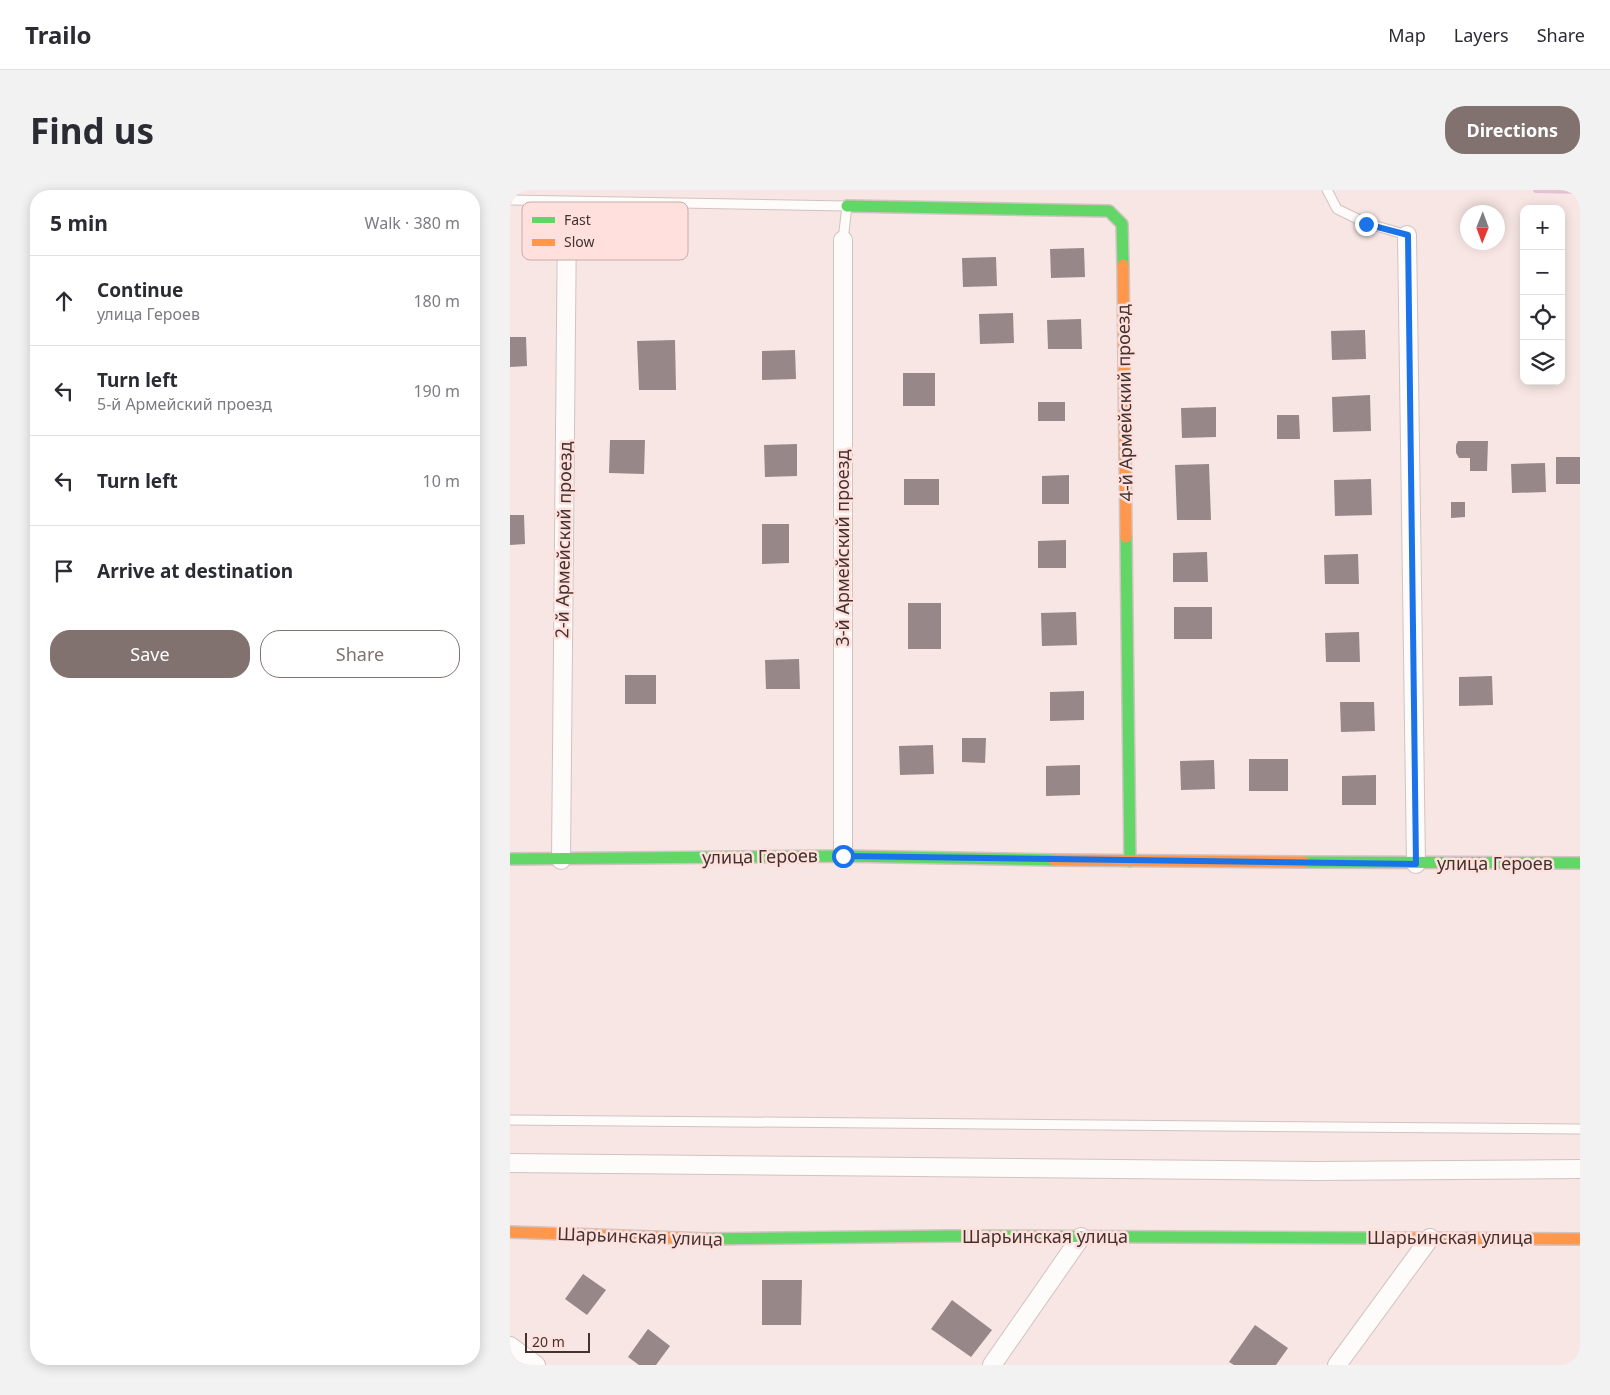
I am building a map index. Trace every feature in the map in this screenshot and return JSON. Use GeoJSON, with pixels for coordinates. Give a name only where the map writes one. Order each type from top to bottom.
{"type":"FeatureCollection","features":[{"type":"Feature","properties":{"kind":"street","name":"4-й Армейский проезд"},"geometry":{"type":"LineString","coordinates":[[847,206],[1109,211],[1122,224],[1130,861]]}},
{"type":"Feature","properties":{"kind":"street"},"geometry":{"type":"LineString","coordinates":[[1408,235],[1416,864]]}},
{"type":"Feature","properties":{"kind":"street","name":"3-й Армейский проезд"},"geometry":{"type":"LineString","coordinates":[[843,240],[843,856]]}},
{"type":"Feature","properties":{"kind":"street","name":"2-й Армейский проезд"},"geometry":{"type":"LineString","coordinates":[[561,860],[565,260]]}},
{"type":"Feature","properties":{"kind":"street","name":"улица Героев"},"geometry":{"type":"LineString","coordinates":[[510,859],[843,856],[1416,864],[1580,863]]}},
{"type":"Feature","properties":{"kind":"street"},"geometry":{"type":"LineString","coordinates":[[510,1163],[1315,1171],[1580,1168]]}},
{"type":"Feature","properties":{"kind":"street","name":"Шарьинская улица"},"geometry":{"type":"LineString","coordinates":[[510,1232],[654,1239],[1081,1237],[1580,1239]]}},
{"type":"Feature","properties":{"kind":"street"},"geometry":{"type":"LineString","coordinates":[[992,1365],[1081,1237]]}},
{"type":"Feature","properties":{"kind":"street"},"geometry":{"type":"LineString","coordinates":[[1337,1365],[1430,1238]]}},
{"type":"Feature","properties":{"kind":"street"},"geometry":{"type":"LineString","coordinates":[[510,1346],[536,1365]]}},
{"type":"Feature","properties":{"kind":"lane"},"geometry":{"type":"LineString","coordinates":[[1327,190],[1337,209],[1366,224],[1408,235]]}},
{"type":"Feature","properties":{"kind":"lane"},"geometry":{"type":"LineString","coordinates":[[688,209],[847,206],[843,240]]}},
{"type":"Feature","properties":{"kind":"lane"},"geometry":{"type":"LineString","coordinates":[[510,1120],[1580,1129]]}},
{"type":"Feature","properties":{"kind":"building"},"geometry":{"type":"Polygon","coordinates":[[[1084,248],[1085,277],[1051,278],[1050,249],[1084,248]]]}},
{"type":"Feature","properties":{"kind":"building"},"geometry":{"type":"Polygon","coordinates":[[[996,257],[997,286],[963,287],[962,258],[996,257]]]}},
{"type":"Feature","properties":{"kind":"building"},"geometry":{"type":"Polygon","coordinates":[[[1013,313],[1014,343],[980,344],[979,314],[1013,313]]]}},
{"type":"Feature","properties":{"kind":"building"},"geometry":{"type":"Polygon","coordinates":[[[1081,319],[1082,349],[1048,349],[1047,320],[1081,319]]]}},
{"type":"Feature","properties":{"kind":"building"},"geometry":{"type":"Polygon","coordinates":[[[1365,330],[1366,359],[1332,360],[1331,331],[1365,330]]]}},
{"type":"Feature","properties":{"kind":"building"},"geometry":{"type":"Polygon","coordinates":[[[510,337],[526,337],[527,366],[510,367],[510,337]]]}},
{"type":"Feature","properties":{"kind":"building"},"geometry":{"type":"Polygon","coordinates":[[[675,340],[676,390],[639,390],[637,341],[675,340]]]}},
{"type":"Feature","properties":{"kind":"building"},"geometry":{"type":"Polygon","coordinates":[[[795,350],[796,379],[762,380],[762,351],[795,350]]]}},
{"type":"Feature","properties":{"kind":"building"},"geometry":{"type":"Polygon","coordinates":[[[903,373],[935,373],[935,406],[903,406],[903,373]]]}},
{"type":"Feature","properties":{"kind":"building"},"geometry":{"type":"Polygon","coordinates":[[[1370,395],[1371,431],[1333,432],[1332,397],[1370,395]]]}},
{"type":"Feature","properties":{"kind":"building"},"geometry":{"type":"Polygon","coordinates":[[[1038,402],[1065,402],[1065,421],[1038,421],[1038,402]]]}},
{"type":"Feature","properties":{"kind":"building"},"geometry":{"type":"Polygon","coordinates":[[[1216,407],[1216,437],[1182,438],[1181,408],[1216,407]]]}},
{"type":"Feature","properties":{"kind":"building"},"geometry":{"type":"Polygon","coordinates":[[[1277,415],[1299,415],[1300,439],[1277,439],[1277,415]]]}},
{"type":"Feature","properties":{"kind":"building"},"geometry":{"type":"Polygon","coordinates":[[[610,440],[645,440],[644,474],[609,473],[610,440]]]}},
{"type":"Feature","properties":{"kind":"building"},"geometry":{"type":"Polygon","coordinates":[[[1458,441],[1488,441],[1487,471],[1470,471],[1470,458],[1459,458],[1456,453],[1458,441]]]}},
{"type":"Feature","properties":{"kind":"building"},"geometry":{"type":"Polygon","coordinates":[[[797,444],[797,476],[765,477],[764,445],[797,444]]]}},
{"type":"Feature","properties":{"kind":"building"},"geometry":{"type":"Polygon","coordinates":[[[1556,457],[1580,457],[1580,484],[1556,484],[1556,457]]]}},
{"type":"Feature","properties":{"kind":"building"},"geometry":{"type":"Polygon","coordinates":[[[1545,463],[1546,492],[1512,493],[1511,464],[1545,463]]]}},
{"type":"Feature","properties":{"kind":"building"},"geometry":{"type":"Polygon","coordinates":[[[1209,464],[1211,520],[1177,520],[1175,465],[1209,464]]]}},
{"type":"Feature","properties":{"kind":"building"},"geometry":{"type":"Polygon","coordinates":[[[1069,475],[1069,504],[1042,504],[1042,476],[1069,475]]]}},
{"type":"Feature","properties":{"kind":"building"},"geometry":{"type":"Polygon","coordinates":[[[904,479],[939,479],[939,505],[904,505],[904,479]]]}},
{"type":"Feature","properties":{"kind":"building"},"geometry":{"type":"Polygon","coordinates":[[[1371,479],[1372,515],[1335,516],[1334,480],[1371,479]]]}},
{"type":"Feature","properties":{"kind":"building"},"geometry":{"type":"Polygon","coordinates":[[[1451,502],[1465,502],[1465,517],[1451,518],[1451,502]]]}},
{"type":"Feature","properties":{"kind":"building"},"geometry":{"type":"Polygon","coordinates":[[[510,515],[524,515],[525,544],[510,545],[510,515]]]}},
{"type":"Feature","properties":{"kind":"building"},"geometry":{"type":"Polygon","coordinates":[[[762,524],[789,524],[789,563],[762,564],[762,524]]]}},
{"type":"Feature","properties":{"kind":"building"},"geometry":{"type":"Polygon","coordinates":[[[1066,540],[1066,568],[1038,568],[1038,541],[1066,540]]]}},
{"type":"Feature","properties":{"kind":"building"},"geometry":{"type":"Polygon","coordinates":[[[1207,552],[1208,582],[1173,582],[1173,553],[1207,552]]]}},
{"type":"Feature","properties":{"kind":"building"},"geometry":{"type":"Polygon","coordinates":[[[1358,554],[1359,584],[1325,584],[1324,555],[1358,554]]]}},
{"type":"Feature","properties":{"kind":"building"},"geometry":{"type":"Polygon","coordinates":[[[908,603],[941,603],[941,649],[908,649],[908,603]]]}},
{"type":"Feature","properties":{"kind":"building"},"geometry":{"type":"Polygon","coordinates":[[[1174,607],[1212,607],[1212,639],[1174,639],[1174,607]]]}},
{"type":"Feature","properties":{"kind":"building"},"geometry":{"type":"Polygon","coordinates":[[[1076,612],[1077,645],[1042,646],[1041,613],[1076,612]]]}},
{"type":"Feature","properties":{"kind":"building"},"geometry":{"type":"Polygon","coordinates":[[[1359,632],[1360,662],[1326,662],[1325,633],[1359,632]]]}},
{"type":"Feature","properties":{"kind":"building"},"geometry":{"type":"Polygon","coordinates":[[[799,659],[800,689],[766,689],[765,660],[799,659]]]}},
{"type":"Feature","properties":{"kind":"building"},"geometry":{"type":"Polygon","coordinates":[[[625,675],[656,675],[656,704],[625,704],[625,675]]]}},
{"type":"Feature","properties":{"kind":"building"},"geometry":{"type":"Polygon","coordinates":[[[1492,676],[1493,705],[1459,706],[1459,677],[1492,676]]]}},
{"type":"Feature","properties":{"kind":"building"},"geometry":{"type":"Polygon","coordinates":[[[1084,691],[1084,720],[1050,721],[1050,692],[1084,691]]]}},
{"type":"Feature","properties":{"kind":"building"},"geometry":{"type":"Polygon","coordinates":[[[1340,702],[1374,702],[1375,731],[1341,732],[1340,702]]]}},
{"type":"Feature","properties":{"kind":"building"},"geometry":{"type":"Polygon","coordinates":[[[962,738],[986,738],[985,763],[962,762],[962,738]]]}},
{"type":"Feature","properties":{"kind":"building"},"geometry":{"type":"Polygon","coordinates":[[[933,745],[934,774],[900,775],[899,746],[933,745]]]}},
{"type":"Feature","properties":{"kind":"building"},"geometry":{"type":"Polygon","coordinates":[[[1249,759],[1288,759],[1288,791],[1249,791],[1249,759]]]}},
{"type":"Feature","properties":{"kind":"building"},"geometry":{"type":"Polygon","coordinates":[[[1214,760],[1215,789],[1181,790],[1180,761],[1214,760]]]}},
{"type":"Feature","properties":{"kind":"building"},"geometry":{"type":"Polygon","coordinates":[[[1080,765],[1080,795],[1046,796],[1046,766],[1080,765]]]}},
{"type":"Feature","properties":{"kind":"building"},"geometry":{"type":"Polygon","coordinates":[[[1376,775],[1376,805],[1342,805],[1342,776],[1376,775]]]}},
{"type":"Feature","properties":{"kind":"building"},"geometry":{"type":"Polygon","coordinates":[[[583,1274],[606,1290],[587,1315],[565,1299],[583,1274]]]}},
{"type":"Feature","properties":{"kind":"building"},"geometry":{"type":"Polygon","coordinates":[[[762,1280],[802,1280],[801,1325],[762,1325],[762,1280]]]}},
{"type":"Feature","properties":{"kind":"building"},"geometry":{"type":"Polygon","coordinates":[[[952,1300],[992,1330],[971,1357],[931,1329],[952,1300]]]}},
{"type":"Feature","properties":{"kind":"building"},"geometry":{"type":"Polygon","coordinates":[[[1255,1325],[1288,1348],[1276,1365],[1234,1365],[1229,1362],[1255,1325]]]}},
{"type":"Feature","properties":{"kind":"building"},"geometry":{"type":"Polygon","coordinates":[[[648,1329],[670,1346],[656,1365],[639,1365],[628,1357],[648,1329]]]}},
{"type":"Feature","properties":{"kind":"waterway"},"geometry":{"type":"LineString","coordinates":[[1536,190],[1580,191]]}},
{"type":"Feature","properties":{"kind":"traffic: fast"},"geometry":{"type":"LineString","coordinates":[[847,206],[1109,211],[1122,224],[1123,265]]}},
{"type":"Feature","properties":{"kind":"traffic: fast"},"geometry":{"type":"LineString","coordinates":[[1126,537],[1130,861]]}},
{"type":"Feature","properties":{"kind":"traffic: fast"},"geometry":{"type":"LineString","coordinates":[[510,859],[843,856],[1054,860]]}},
{"type":"Feature","properties":{"kind":"traffic: fast"},"geometry":{"type":"LineString","coordinates":[[1304,862],[1580,863]]}},
{"type":"Feature","properties":{"kind":"traffic: fast"},"geometry":{"type":"LineString","coordinates":[[706,1239],[949,1236],[1375,1238]]}},
{"type":"Feature","properties":{"kind":"traffic: slow"},"geometry":{"type":"LineString","coordinates":[[1123,265],[1126,537]]}},
{"type":"Feature","properties":{"kind":"traffic: slow"},"geometry":{"type":"LineString","coordinates":[[1054,860],[1304,862]]}},
{"type":"Feature","properties":{"kind":"traffic: slow"},"geometry":{"type":"LineString","coordinates":[[510,1232],[706,1239]]}},
{"type":"Feature","properties":{"kind":"traffic: slow"},"geometry":{"type":"LineString","coordinates":[[1375,1238],[1580,1239]]}},
{"type":"Feature","properties":{"kind":"route"},"geometry":{"type":"LineString","coordinates":[[843,856],[1416,864],[1408,235],[1366,224]]}}]}
